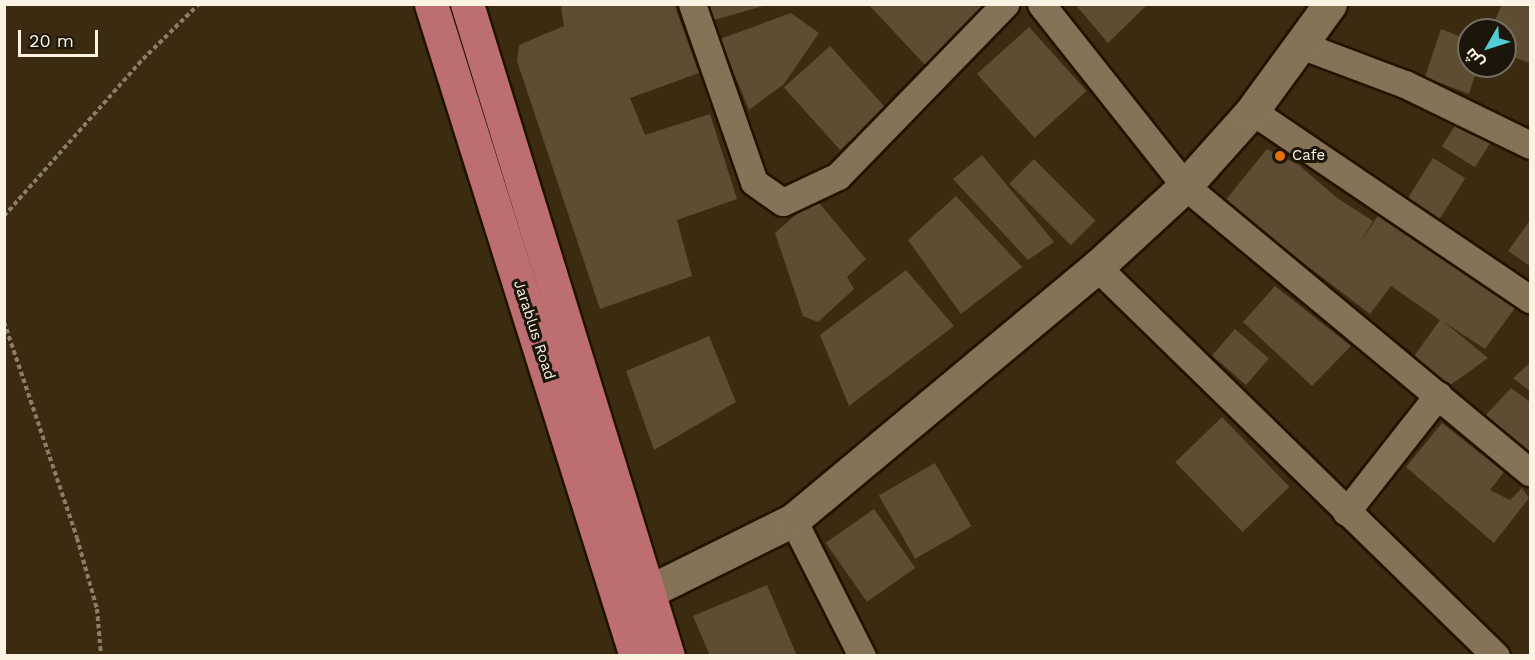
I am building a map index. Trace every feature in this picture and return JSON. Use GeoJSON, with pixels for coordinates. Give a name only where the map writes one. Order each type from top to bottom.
{"type":"FeatureCollection","features":[{"type":"Feature","properties":{"kind":"main road","name":"Jarablus Road"},"geometry":{"type":"LineString","coordinates":[[431,4],[634,596],[668,656]]}},
{"type":"Feature","properties":{"kind":"main road","name":"Jarablus Road"},"geometry":{"type":"LineString","coordinates":[[467,4],[634,596],[636,656]]}},
{"type":"Feature","properties":{"kind":"main road"},"geometry":{"type":"LineString","coordinates":[[634,596],[793,520],[1097,267],[1185,186],[1252,111],[1330,4]]}},
{"type":"Feature","properties":{"kind":"street"},"geometry":{"type":"LineString","coordinates":[[693,4],[754,182],[783,202],[838,176],[1005,4]]}},
{"type":"Feature","properties":{"kind":"street"},"geometry":{"type":"LineString","coordinates":[[1041,4],[1185,186],[1530,472]]}},
{"type":"Feature","properties":{"kind":"street"},"geometry":{"type":"LineString","coordinates":[[1301,45],[1405,84],[1530,145]]}},
{"type":"Feature","properties":{"kind":"street"},"geometry":{"type":"LineString","coordinates":[[1252,111],[1530,299]]}},
{"type":"Feature","properties":{"kind":"street"},"geometry":{"type":"LineString","coordinates":[[1097,267],[1496,656]]}},
{"type":"Feature","properties":{"kind":"street"},"geometry":{"type":"LineString","coordinates":[[1346,512],[1438,395]]}},
{"type":"Feature","properties":{"kind":"street"},"geometry":{"type":"LineString","coordinates":[[793,520],[862,656]]}},
{"type":"Feature","properties":{"kind":"path"},"geometry":{"type":"LineString","coordinates":[[4,216],[143,59],[199,4]]}},
{"type":"Feature","properties":{"kind":"path"},"geometry":{"type":"LineString","coordinates":[[4,322],[77,538],[97,609],[101,656]]}},
{"type":"Feature","properties":{"kind":"building"},"geometry":{"type":"Polygon","coordinates":[[[567,4],[674,4],[699,73],[630,98],[645,135],[710,114],[737,199],[677,220],[692,276],[600,309],[517,61],[519,45],[564,26],[561,7],[567,4]]]}},
{"type":"Feature","properties":{"kind":"building"},"geometry":{"type":"Polygon","coordinates":[[[707,4],[767,4],[767,5],[714,20],[707,4]]]}},
{"type":"Feature","properties":{"kind":"building"},"geometry":{"type":"Polygon","coordinates":[[[868,4],[991,4],[927,67],[868,4]]]}},
{"type":"Feature","properties":{"kind":"building"},"geometry":{"type":"Polygon","coordinates":[[[1075,4],[1148,4],[1108,43],[1075,4]]]}},
{"type":"Feature","properties":{"kind":"building"},"geometry":{"type":"Polygon","coordinates":[[[1502,4],[1530,4],[1530,63],[1517,58],[1517,18],[1496,18],[1502,4]]]}},
{"type":"Feature","properties":{"kind":"building"},"geometry":{"type":"Polygon","coordinates":[[[791,13],[819,33],[784,84],[749,110],[720,39],[791,13]]]}},
{"type":"Feature","properties":{"kind":"building"},"geometry":{"type":"Polygon","coordinates":[[[1029,27],[1087,91],[1035,138],[977,74],[1029,27]]]}},
{"type":"Feature","properties":{"kind":"building"},"geometry":{"type":"Polygon","coordinates":[[[1441,29],[1457,35],[1457,78],[1474,78],[1469,94],[1425,77],[1441,29]]]}},
{"type":"Feature","properties":{"kind":"building"},"geometry":{"type":"Polygon","coordinates":[[[830,46],[886,108],[840,150],[784,87],[830,46]]]}},
{"type":"Feature","properties":{"kind":"building"},"geometry":{"type":"Polygon","coordinates":[[[1461,116],[1494,137],[1475,167],[1442,147],[1461,116]]]}},
{"type":"Feature","properties":{"kind":"building"},"geometry":{"type":"Polygon","coordinates":[[[1267,149],[1299,165],[1337,198],[1373,221],[1361,242],[1379,214],[1515,308],[1485,349],[1444,322],[1488,358],[1445,389],[1412,359],[1440,320],[1391,286],[1370,314],[1224,202],[1267,149]]]}},
{"type":"Feature","properties":{"kind":"building"},"geometry":{"type":"Polygon","coordinates":[[[982,155],[1054,242],[1028,260],[953,179],[982,155]]]}},
{"type":"Feature","properties":{"kind":"building"},"geometry":{"type":"Polygon","coordinates":[[[1433,158],[1465,178],[1440,219],[1408,199],[1433,158]]]}},
{"type":"Feature","properties":{"kind":"building"},"geometry":{"type":"Polygon","coordinates":[[[1034,159],[1096,221],[1071,245],[1009,184],[1034,159]]]}},
{"type":"Feature","properties":{"kind":"building"},"geometry":{"type":"Polygon","coordinates":[[[956,196],[1022,267],[961,314],[908,240],[956,196]]]}},
{"type":"Feature","properties":{"kind":"building"},"geometry":{"type":"Polygon","coordinates":[[[815,198],[866,259],[847,277],[854,289],[818,322],[803,316],[775,233],[815,198]]]}},
{"type":"Feature","properties":{"kind":"building"},"geometry":{"type":"Polygon","coordinates":[[[1530,220],[1530,266],[1508,251],[1530,220]]]}},
{"type":"Feature","properties":{"kind":"building"},"geometry":{"type":"Polygon","coordinates":[[[906,270],[954,326],[849,406],[820,335],[906,270]]]}},
{"type":"Feature","properties":{"kind":"building"},"geometry":{"type":"Polygon","coordinates":[[[1275,286],[1351,346],[1312,386],[1243,322],[1275,286]]]}},
{"type":"Feature","properties":{"kind":"building"},"geometry":{"type":"Polygon","coordinates":[[[1235,329],[1269,359],[1246,385],[1212,355],[1235,329]]]}},
{"type":"Feature","properties":{"kind":"building"},"geometry":{"type":"Polygon","coordinates":[[[709,336],[736,402],[654,450],[626,371],[709,336]]]}},
{"type":"Feature","properties":{"kind":"building"},"geometry":{"type":"Polygon","coordinates":[[[1530,363],[1530,391],[1513,378],[1530,363]]]}},
{"type":"Feature","properties":{"kind":"building"},"geometry":{"type":"Polygon","coordinates":[[[1511,388],[1530,402],[1530,456],[1483,418],[1511,388]]]}},
{"type":"Feature","properties":{"kind":"building"},"geometry":{"type":"Polygon","coordinates":[[[1222,417],[1289,487],[1243,532],[1175,462],[1222,417]]]}},
{"type":"Feature","properties":{"kind":"building"},"geometry":{"type":"Polygon","coordinates":[[[1442,423],[1504,472],[1490,490],[1510,500],[1522,488],[1529,498],[1494,543],[1406,467],[1442,423]]]}},
{"type":"Feature","properties":{"kind":"building"},"geometry":{"type":"Polygon","coordinates":[[[935,463],[972,526],[915,559],[879,496],[935,463]]]}},
{"type":"Feature","properties":{"kind":"building"},"geometry":{"type":"Polygon","coordinates":[[[874,509],[915,568],[867,602],[826,543],[874,509]]]}},
{"type":"Feature","properties":{"kind":"building"},"geometry":{"type":"Polygon","coordinates":[[[767,585],[797,656],[710,656],[693,616],[767,585]]]}},
{"type":"Feature","properties":{"kind":"place","name":"Cafe"},"geometry":{"type":"Point","coordinates":[1280,156]}}]}
